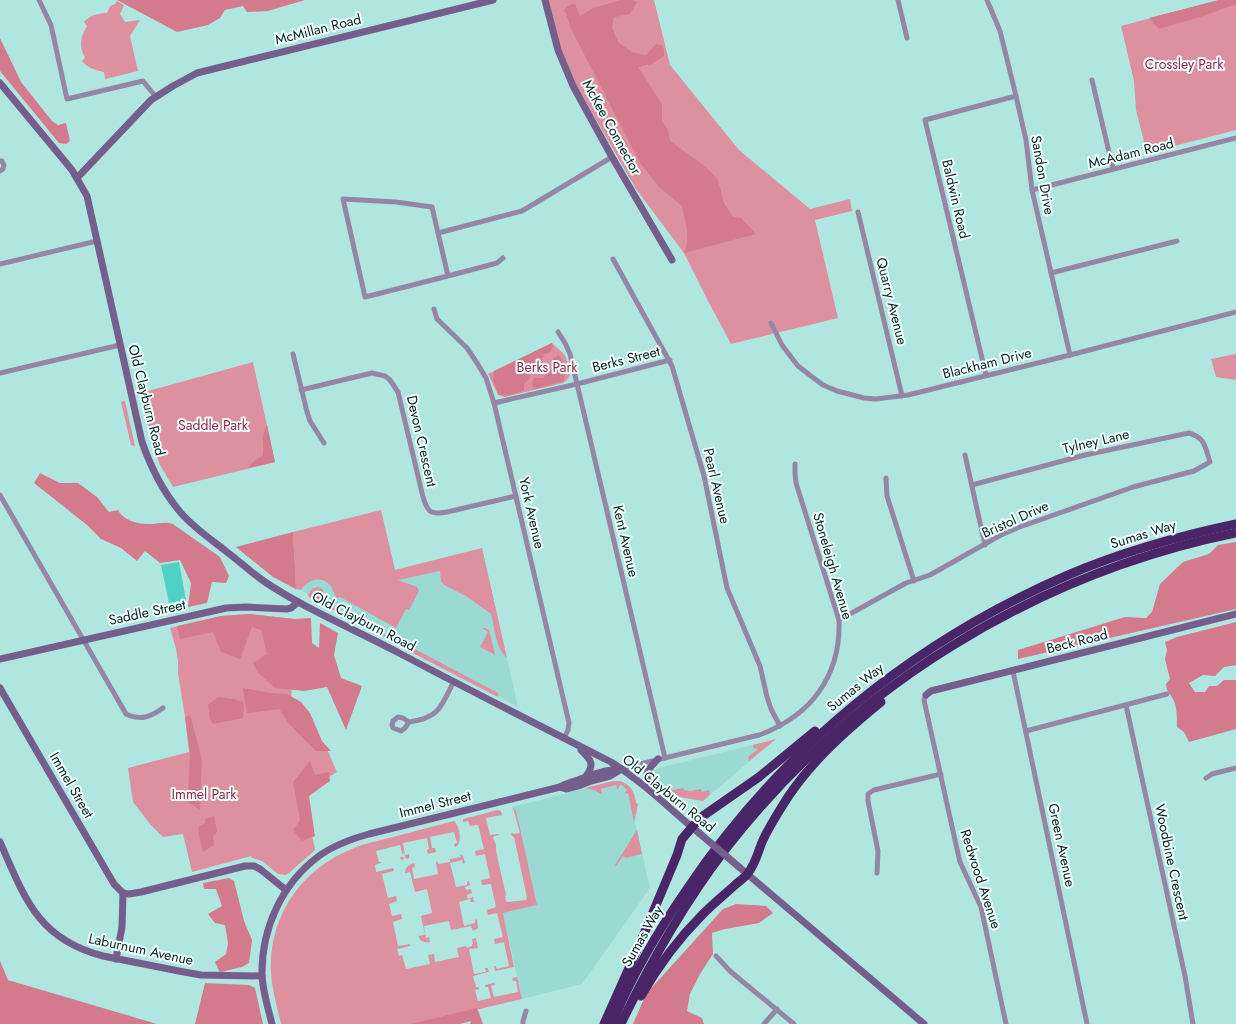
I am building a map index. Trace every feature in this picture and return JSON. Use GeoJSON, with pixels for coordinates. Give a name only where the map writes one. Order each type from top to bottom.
{"type":"FeatureCollection","features":[{"type":"Feature","properties":{"kind":"highway","name":"Sumas Way"},"geometry":{"type":"LineString","coordinates":[[612,1024],[629,987],[660,931],[698,872],[738,820],[788,765],[837,719],[883,681],[929,649],[985,616],[1042,586],[1069,574],[1139,549],[1194,533],[1236,524]]}},
{"type":"Feature","properties":{"kind":"highway","name":"Sumas Way"},"geometry":{"type":"LineString","coordinates":[[622,1024],[652,963],[684,909],[723,852],[765,802],[815,751],[858,712],[911,672],[954,644],[978,629],[1035,600],[1097,573],[1169,549],[1236,533]]}},
{"type":"Feature","properties":{"kind":"highway"},"geometry":{"type":"LineString","coordinates":[[627,1024],[648,983],[672,949],[703,914],[748,874],[754,864],[763,840],[793,788],[812,765],[871,710],[978,629]]}},
{"type":"Feature","properties":{"kind":"highway"},"geometry":{"type":"LineString","coordinates":[[604,1024],[641,941],[677,855],[682,839],[695,830],[700,818],[774,765],[863,691],[912,657],[929,649]]}},
{"type":"Feature","properties":{"kind":"main road","name":"McMillan Road"},"geometry":{"type":"LineString","coordinates":[[77,178],[117,134],[151,100],[197,73],[493,0]]}},
{"type":"Feature","properties":{"kind":"main road","name":"McKee Connector"},"geometry":{"type":"LineString","coordinates":[[545,0],[558,50],[573,86],[612,157],[672,260]]}},
{"type":"Feature","properties":{"kind":"main road","name":"Old Clayburn Road"},"geometry":{"type":"LineString","coordinates":[[0,83],[77,178],[87,196],[142,442],[153,472],[166,494],[182,514],[264,581],[298,602],[398,652],[453,683],[576,744],[622,769],[924,1024]]}},
{"type":"Feature","properties":{"kind":"main road","name":"Saddle Street"},"geometry":{"type":"LineString","coordinates":[[0,658],[226,608],[246,607],[287,609],[291,608],[298,602]]}},
{"type":"Feature","properties":{"kind":"main road","name":"Beck Road"},"geometry":{"type":"LineString","coordinates":[[926,694],[931,691],[1236,614]]}},
{"type":"Feature","properties":{"kind":"main road","name":"Immel Street"},"geometry":{"type":"LineString","coordinates":[[0,688],[114,884],[123,894]]}},
{"type":"Feature","properties":{"kind":"main road"},"geometry":{"type":"LineString","coordinates":[[576,744],[589,757],[591,762],[591,766],[586,776]]}},
{"type":"Feature","properties":{"kind":"main road"},"geometry":{"type":"LineString","coordinates":[[658,798],[646,776],[649,769],[662,759]]}},
{"type":"Feature","properties":{"kind":"main road","name":"Immel Street"},"geometry":{"type":"LineString","coordinates":[[272,1024],[262,976],[267,930],[286,890],[292,882],[319,856],[339,844],[369,834],[560,787],[586,776],[608,770],[622,769]]}},
{"type":"Feature","properties":{"kind":"main road","name":"Immel Street"},"geometry":{"type":"LineString","coordinates":[[560,787],[566,789],[581,785],[610,776],[622,769]]}},
{"type":"Feature","properties":{"kind":"main road","name":"Laburnum Avenue"},"geometry":{"type":"LineString","coordinates":[[0,842],[28,903],[36,916],[57,936],[75,947],[90,953],[116,959],[201,975],[262,976]]}},
{"type":"Feature","properties":{"kind":"main road"},"geometry":{"type":"LineString","coordinates":[[116,959],[122,927],[123,894],[141,892],[245,866],[254,866],[260,869],[286,890]]}},
{"type":"Feature","properties":{"kind":"street"},"geometry":{"type":"LineString","coordinates":[[39,0],[51,25],[67,99],[143,81],[156,97]]}},
{"type":"Feature","properties":{"kind":"street"},"geometry":{"type":"LineString","coordinates":[[898,0],[906,38]]}},
{"type":"Feature","properties":{"kind":"street","name":"Sandon Drive"},"geometry":{"type":"LineString","coordinates":[[987,0],[1000,31],[1016,96],[1026,140],[1032,190],[1070,356]]}},
{"type":"Feature","properties":{"kind":"street"},"geometry":{"type":"LineString","coordinates":[[1092,80],[1113,169]]}},
{"type":"Feature","properties":{"kind":"street","name":"Baldwin Road"},"geometry":{"type":"LineString","coordinates":[[986,375],[925,120],[1016,96]]}},
{"type":"Feature","properties":{"kind":"street","name":"McAdam Road"},"geometry":{"type":"LineString","coordinates":[[1032,190],[1236,138]]}},
{"type":"Feature","properties":{"kind":"street"},"geometry":{"type":"LineString","coordinates":[[438,233],[522,211],[612,157]]}},
{"type":"Feature","properties":{"kind":"street"},"geometry":{"type":"LineString","coordinates":[[0,161],[2,161],[4,165],[3,169],[0,171]]}},
{"type":"Feature","properties":{"kind":"street"},"geometry":{"type":"LineString","coordinates":[[448,276],[432,207],[396,202],[343,199],[365,297],[497,264],[503,258]]}},
{"type":"Feature","properties":{"kind":"street","name":"Quarry Avenue"},"geometry":{"type":"LineString","coordinates":[[858,212],[902,396]]}},
{"type":"Feature","properties":{"kind":"street"},"geometry":{"type":"LineString","coordinates":[[0,264],[97,241]]}},
{"type":"Feature","properties":{"kind":"street"},"geometry":{"type":"LineString","coordinates":[[1051,273],[1177,241]]}},
{"type":"Feature","properties":{"kind":"street","name":"Pearl Avenue"},"geometry":{"type":"LineString","coordinates":[[613,259],[670,360],[704,476],[727,588],[760,666],[767,697],[771,709],[780,726]]}},
{"type":"Feature","properties":{"kind":"street","name":"York Avenue"},"geometry":{"type":"LineString","coordinates":[[434,309],[437,319],[467,348],[477,362],[486,378],[494,404],[569,723],[568,730],[564,738]]}},
{"type":"Feature","properties":{"kind":"street","name":"Blackham Drive"},"geometry":{"type":"LineString","coordinates":[[771,323],[782,345],[798,366],[824,385],[837,391],[864,398],[876,399],[902,396],[1070,356],[1236,312]]}},
{"type":"Feature","properties":{"kind":"street","name":"Kent Avenue"},"geometry":{"type":"LineString","coordinates":[[558,332],[570,354],[662,759]]}},
{"type":"Feature","properties":{"kind":"street"},"geometry":{"type":"LineString","coordinates":[[0,373],[120,344]]}},
{"type":"Feature","properties":{"kind":"street"},"geometry":{"type":"LineString","coordinates":[[293,354],[310,421],[324,443]]}},
{"type":"Feature","properties":{"kind":"street","name":"Berks Street"},"geometry":{"type":"LineString","coordinates":[[494,404],[670,360]]}},
{"type":"Feature","properties":{"kind":"street","name":"Devon Crescent"},"geometry":{"type":"LineString","coordinates":[[301,390],[372,373],[385,376],[390,380],[398,392],[426,508],[431,513],[438,514],[516,496]]}},
{"type":"Feature","properties":{"kind":"street","name":"Tylney Lane"},"geometry":{"type":"LineString","coordinates":[[972,485],[1085,456],[1190,433],[1198,436],[1203,441],[1210,462]]}},
{"type":"Feature","properties":{"kind":"street"},"geometry":{"type":"LineString","coordinates":[[965,455],[984,545]]}},
{"type":"Feature","properties":{"kind":"street","name":"Bristol Drive"},"geometry":{"type":"LineString","coordinates":[[838,620],[906,583],[930,575],[1017,528],[1133,487],[1194,471],[1210,462]]}},
{"type":"Feature","properties":{"kind":"street","name":"Stoneleigh Avenue"},"geometry":{"type":"LineString","coordinates":[[780,726],[802,711],[819,692],[831,668],[839,632],[838,620],[796,483],[795,464]]}},
{"type":"Feature","properties":{"kind":"street"},"geometry":{"type":"LineString","coordinates":[[886,478],[887,496],[914,581]]}},
{"type":"Feature","properties":{"kind":"street"},"geometry":{"type":"LineString","coordinates":[[0,495],[126,714],[134,718],[143,717],[153,714],[163,708]]}},
{"type":"Feature","properties":{"kind":"street","name":"Green Avenue"},"geometry":{"type":"LineString","coordinates":[[1013,671],[1087,1024]]}},
{"type":"Feature","properties":{"kind":"street"},"geometry":{"type":"LineString","coordinates":[[410,722],[424,720],[438,710],[453,683]]}},
{"type":"Feature","properties":{"kind":"street","name":"Redwood Avenue"},"geometry":{"type":"LineString","coordinates":[[926,694],[924,700],[960,862],[981,907],[1006,1024]]}},
{"type":"Feature","properties":{"kind":"street"},"geometry":{"type":"LineString","coordinates":[[1026,731],[1167,694]]}},
{"type":"Feature","properties":{"kind":"street","name":"Woodbine Crescent"},"geometry":{"type":"LineString","coordinates":[[1126,705],[1185,976],[1193,1024]]}},
{"type":"Feature","properties":{"kind":"street","name":"Immel Street"},"geometry":{"type":"LineString","coordinates":[[622,769],[759,735],[780,726]]}},
{"type":"Feature","properties":{"kind":"street"},"geometry":{"type":"LineString","coordinates":[[1206,778],[1212,774],[1236,768]]}},
{"type":"Feature","properties":{"kind":"street"},"geometry":{"type":"LineString","coordinates":[[877,873],[878,851],[868,801],[868,794],[874,790],[941,774]]}},
{"type":"Feature","properties":{"kind":"street"},"geometry":{"type":"LineString","coordinates":[[716,956],[731,972],[794,1024]]}},
{"type":"Feature","properties":{"kind":"street"},"geometry":{"type":"LineString","coordinates":[[764,1024],[777,1009]]}},
{"type":"Feature","properties":{"kind":"street"},"geometry":{"type":"LineString","coordinates":[[523,1024],[526,1012]]}},
{"type":"Feature","properties":{"kind":"shaded area"},"geometry":{"type":"Polygon","coordinates":[[[117,0],[305,0],[268,11],[247,12],[243,6],[225,10],[220,18],[208,25],[177,32],[117,0]]]}},
{"type":"Feature","properties":{"kind":"shaded area"},"geometry":{"type":"Polygon","coordinates":[[[621,0],[632,0],[637,2],[630,14],[614,17],[612,27],[618,42],[632,52],[646,55],[656,44],[662,45],[664,50],[664,56],[652,64],[638,67],[662,104],[662,121],[668,130],[670,141],[706,167],[718,180],[724,203],[733,217],[741,218],[756,234],[684,253],[687,236],[682,206],[659,187],[640,163],[571,29],[564,10],[569,5],[575,4],[580,16],[593,8],[621,0]]]}},
{"type":"Feature","properties":{"kind":"shaded area"},"geometry":{"type":"Polygon","coordinates":[[[1219,0],[1236,0],[1236,4],[1203,16],[1159,29],[1149,18],[1219,0]]]}},
{"type":"Feature","properties":{"kind":"shaded area"},"geometry":{"type":"Polygon","coordinates":[[[0,38],[21,82],[52,121],[58,125],[66,123],[70,141],[66,144],[59,143],[0,71],[0,38]]]}},
{"type":"Feature","properties":{"kind":"shaded area"},"geometry":{"type":"Polygon","coordinates":[[[552,343],[553,347],[549,353],[544,354],[536,372],[529,372],[530,378],[524,384],[524,390],[519,393],[499,395],[493,381],[494,371],[552,343]]]}},
{"type":"Feature","properties":{"kind":"shaded area"},"geometry":{"type":"Polygon","coordinates":[[[559,355],[564,368],[564,381],[534,389],[532,384],[534,378],[543,378],[551,369],[553,358],[559,355]]]}},
{"type":"Feature","properties":{"kind":"shaded area"},"geometry":{"type":"Polygon","coordinates":[[[267,425],[275,462],[248,468],[253,462],[263,455],[263,436],[267,425]]]}},
{"type":"Feature","properties":{"kind":"shaded area"},"geometry":{"type":"Polygon","coordinates":[[[40,473],[60,483],[78,483],[97,497],[109,512],[118,510],[123,516],[131,521],[144,524],[173,524],[220,557],[229,576],[226,583],[212,582],[207,603],[188,607],[191,583],[180,560],[160,563],[145,551],[137,561],[121,548],[101,539],[87,525],[34,483],[40,473]]]}},
{"type":"Feature","properties":{"kind":"shaded area"},"geometry":{"type":"Polygon","coordinates":[[[381,510],[395,570],[482,548],[518,707],[447,671],[309,597],[309,595],[300,589],[296,589],[273,577],[236,547],[381,510]]]}},
{"type":"Feature","properties":{"kind":"shaded area"},"geometry":{"type":"Polygon","coordinates":[[[293,532],[296,589],[273,577],[236,547],[293,532]]]}},
{"type":"Feature","properties":{"kind":"shaded area"},"geometry":{"type":"Polygon","coordinates":[[[1236,542],[1236,609],[1018,659],[1018,650],[1125,617],[1146,618],[1152,612],[1160,584],[1183,562],[1209,554],[1218,545],[1236,542]]]}},
{"type":"Feature","properties":{"kind":"shaded area"},"geometry":{"type":"Polygon","coordinates":[[[250,614],[294,619],[311,618],[312,643],[319,648],[320,623],[338,633],[334,655],[341,678],[362,686],[346,730],[327,687],[304,691],[275,688],[258,673],[253,663],[267,654],[261,630],[252,627],[240,659],[221,652],[213,632],[180,639],[177,626],[221,616],[250,614]]]}},
{"type":"Feature","properties":{"kind":"shaded area"},"geometry":{"type":"Polygon","coordinates":[[[1236,622],[1236,665],[1224,667],[1215,676],[1203,675],[1189,683],[1195,692],[1205,692],[1209,686],[1217,686],[1224,680],[1236,680],[1236,729],[1189,742],[1184,732],[1177,727],[1176,706],[1166,687],[1166,684],[1170,679],[1165,659],[1167,650],[1165,642],[1177,637],[1236,622]]]}},
{"type":"Feature","properties":{"kind":"shaded area"},"geometry":{"type":"Polygon","coordinates":[[[243,688],[270,693],[287,694],[301,702],[310,713],[322,741],[331,751],[316,751],[290,725],[279,709],[247,713],[243,688]]]}},
{"type":"Feature","properties":{"kind":"shaded area"},"geometry":{"type":"Polygon","coordinates":[[[218,697],[243,702],[243,718],[213,724],[210,719],[208,705],[218,697]]]}},
{"type":"Feature","properties":{"kind":"shaded area"},"geometry":{"type":"Polygon","coordinates":[[[190,715],[202,760],[200,810],[188,802],[190,752],[185,717],[190,715]]]}},
{"type":"Feature","properties":{"kind":"shaded area"},"geometry":{"type":"Polygon","coordinates":[[[776,739],[703,801],[667,795],[655,786],[652,781],[653,773],[659,768],[776,739]]]}},
{"type":"Feature","properties":{"kind":"shaded area"},"geometry":{"type":"Polygon","coordinates":[[[310,761],[315,775],[329,772],[330,781],[309,796],[315,836],[302,841],[293,830],[300,820],[293,782],[310,761]]]}},
{"type":"Feature","properties":{"kind":"shaded area"},"geometry":{"type":"Polygon","coordinates":[[[614,781],[621,781],[629,786],[633,791],[636,803],[638,804],[635,822],[650,888],[582,984],[522,999],[503,913],[537,905],[516,815],[512,807],[614,781]]]}},
{"type":"Feature","properties":{"kind":"shaded area"},"geometry":{"type":"Polygon","coordinates":[[[214,816],[217,832],[213,836],[214,845],[203,852],[198,830],[199,826],[205,823],[205,819],[214,816]]]}},
{"type":"Feature","properties":{"kind":"shaded area"},"geometry":{"type":"Polygon","coordinates":[[[229,878],[234,881],[244,921],[252,940],[249,963],[242,967],[221,972],[219,971],[215,962],[226,954],[228,943],[225,925],[215,923],[208,914],[222,906],[216,889],[204,889],[203,883],[229,878]]]}},
{"type":"Feature","properties":{"kind":"shaded area"},"geometry":{"type":"Polygon","coordinates":[[[736,904],[766,906],[773,913],[759,923],[725,929],[712,933],[713,954],[700,974],[690,994],[687,1011],[702,1018],[704,1024],[633,1024],[646,994],[723,909],[736,904]]]}},
{"type":"Feature","properties":{"kind":"shaded area"},"geometry":{"type":"Polygon","coordinates":[[[0,961],[8,980],[157,1024],[0,1024],[0,961]]]}},
{"type":"Feature","properties":{"kind":"shaded area"},"geometry":{"type":"Polygon","coordinates":[[[205,983],[249,985],[255,988],[263,1024],[195,1024],[205,983]]]}},
{"type":"Feature","properties":{"kind":"shaded area"},"geometry":{"type":"Polygon","coordinates":[[[477,1008],[483,1024],[470,1024],[471,1021],[460,1024],[411,1024],[477,1008]]]}},
{"type":"Feature","properties":{"kind":"green space"},"geometry":{"type":"Polygon","coordinates":[[[548,0],[654,0],[670,65],[739,150],[810,209],[850,199],[852,211],[815,220],[838,318],[731,344],[684,253],[636,189],[575,83],[560,46],[548,0]]]}},
{"type":"Feature","properties":{"kind":"green space","name":"Crossley Park"},"geometry":{"type":"Polygon","coordinates":[[[1219,0],[1236,0],[1236,130],[1147,153],[1136,110],[1134,81],[1121,26],[1219,0]]]}},
{"type":"Feature","properties":{"kind":"green space"},"geometry":{"type":"Polygon","coordinates":[[[117,1],[124,5],[120,14],[125,22],[140,20],[130,36],[138,71],[105,79],[104,72],[92,68],[82,61],[85,58],[81,42],[87,26],[84,22],[95,15],[107,13],[110,6],[115,4],[117,1]]]}},
{"type":"Feature","properties":{"kind":"green space","name":"Berks Park"},"geometry":{"type":"Polygon","coordinates":[[[552,343],[566,357],[570,375],[568,379],[563,383],[505,397],[498,395],[488,374],[552,343]]]}},
{"type":"Feature","properties":{"kind":"green space"},"geometry":{"type":"Polygon","coordinates":[[[1236,354],[1236,380],[1216,377],[1211,359],[1236,354]]]}},
{"type":"Feature","properties":{"kind":"green space","name":"Saddle Park"},"geometry":{"type":"Polygon","coordinates":[[[253,362],[275,462],[173,487],[160,465],[154,449],[141,393],[253,362]]]}},
{"type":"Feature","properties":{"kind":"green space"},"geometry":{"type":"Polygon","coordinates":[[[125,401],[135,446],[131,445],[121,402],[125,401]]]}},
{"type":"Feature","properties":{"kind":"green space"},"geometry":{"type":"Polygon","coordinates":[[[381,510],[395,570],[482,548],[507,658],[500,649],[496,638],[491,614],[466,596],[444,585],[441,581],[440,571],[398,580],[417,587],[419,591],[409,610],[406,609],[396,628],[340,597],[337,598],[329,584],[325,581],[314,580],[306,584],[301,590],[296,589],[293,532],[381,510]]]}},
{"type":"Feature","properties":{"kind":"green space"},"geometry":{"type":"Polygon","coordinates":[[[317,587],[322,589],[329,603],[336,609],[399,642],[397,644],[309,597],[308,595],[312,589],[317,587]]]}},
{"type":"Feature","properties":{"kind":"green space","name":"Immel Park"},"geometry":{"type":"Polygon","coordinates":[[[250,614],[294,619],[291,705],[326,747],[337,772],[303,793],[315,849],[289,873],[286,875],[278,874],[262,861],[252,858],[251,856],[192,872],[183,834],[163,837],[150,824],[133,802],[128,768],[189,752],[178,673],[178,661],[170,628],[221,616],[250,614]]]}},
{"type":"Feature","properties":{"kind":"green space"},"geometry":{"type":"Polygon","coordinates":[[[482,628],[489,630],[495,655],[480,647],[488,632],[482,628]]]}},
{"type":"Feature","properties":{"kind":"green space"},"geometry":{"type":"Polygon","coordinates":[[[407,645],[498,693],[498,697],[405,649],[407,645]]]}},
{"type":"Feature","properties":{"kind":"green space"},"geometry":{"type":"Polygon","coordinates":[[[776,739],[749,761],[748,757],[758,749],[753,748],[753,745],[776,739]]]}},
{"type":"Feature","properties":{"kind":"green space"},"geometry":{"type":"Polygon","coordinates":[[[614,781],[627,784],[634,794],[636,803],[638,804],[634,822],[628,793],[624,794],[627,790],[621,784],[617,790],[616,785],[601,789],[601,794],[594,790],[585,788],[614,781]]]}},
{"type":"Feature","properties":{"kind":"green space"},"geometry":{"type":"Polygon","coordinates":[[[670,785],[672,790],[683,788],[684,790],[690,791],[701,789],[702,792],[709,790],[710,794],[703,801],[667,795],[665,794],[670,785]]]}},
{"type":"Feature","properties":{"kind":"green space"},"geometry":{"type":"Polygon","coordinates":[[[513,808],[515,809],[517,815],[537,905],[503,913],[514,967],[495,971],[494,966],[496,966],[497,969],[509,966],[504,942],[495,944],[494,939],[503,937],[497,913],[488,915],[487,910],[496,907],[491,884],[482,885],[481,880],[490,878],[485,854],[476,856],[475,851],[484,849],[478,825],[470,826],[468,821],[463,822],[463,819],[498,810],[501,811],[502,815],[486,818],[490,835],[499,835],[494,836],[493,838],[496,845],[506,901],[526,900],[527,898],[514,837],[511,833],[520,833],[513,808]]]}},
{"type":"Feature","properties":{"kind":"green space"},"geometry":{"type":"Polygon","coordinates":[[[454,821],[456,823],[460,839],[458,845],[455,847],[454,844],[457,843],[454,832],[430,837],[432,848],[435,848],[436,852],[428,854],[427,850],[429,849],[427,838],[403,843],[405,855],[409,854],[409,858],[406,859],[404,853],[402,854],[400,845],[376,851],[379,862],[381,863],[375,865],[376,872],[393,868],[394,871],[382,874],[388,898],[396,896],[397,901],[389,904],[392,916],[401,914],[402,919],[393,922],[398,946],[410,944],[410,946],[397,949],[399,956],[402,955],[406,969],[430,964],[428,955],[434,954],[435,962],[459,957],[457,948],[466,946],[467,948],[472,946],[472,939],[476,938],[478,948],[469,949],[474,974],[486,972],[485,968],[488,968],[489,972],[473,976],[476,987],[479,987],[479,989],[475,990],[478,1001],[491,998],[488,987],[485,987],[485,985],[494,983],[495,985],[491,986],[494,997],[518,992],[516,981],[513,981],[512,978],[517,977],[522,999],[417,1024],[281,1024],[271,973],[272,952],[275,932],[282,914],[292,897],[304,881],[319,868],[335,857],[354,848],[367,843],[454,821]]]}},
{"type":"Feature","properties":{"kind":"green space"},"geometry":{"type":"Polygon","coordinates":[[[637,830],[642,854],[626,858],[623,856],[616,866],[615,865],[637,830]]]}},
{"type":"Feature","properties":{"kind":"green space"},"geometry":{"type":"Polygon","coordinates":[[[460,854],[463,856],[465,863],[463,864],[462,860],[450,863],[456,887],[467,885],[467,882],[469,881],[470,885],[465,887],[466,890],[471,889],[472,893],[467,895],[468,899],[473,897],[474,902],[471,902],[470,899],[459,902],[464,926],[475,923],[475,920],[477,919],[478,928],[473,931],[471,926],[451,930],[449,921],[424,926],[426,938],[429,937],[430,942],[423,942],[418,936],[425,935],[421,916],[432,913],[427,889],[415,892],[410,872],[405,873],[406,869],[409,865],[414,863],[415,867],[412,868],[414,879],[438,874],[437,861],[438,864],[450,862],[450,859],[461,857],[460,854]]]}},
{"type":"Feature","properties":{"kind":"water"},"geometry":{"type":"Polygon","coordinates":[[[179,562],[186,600],[169,603],[161,565],[179,562]]]}}]}
